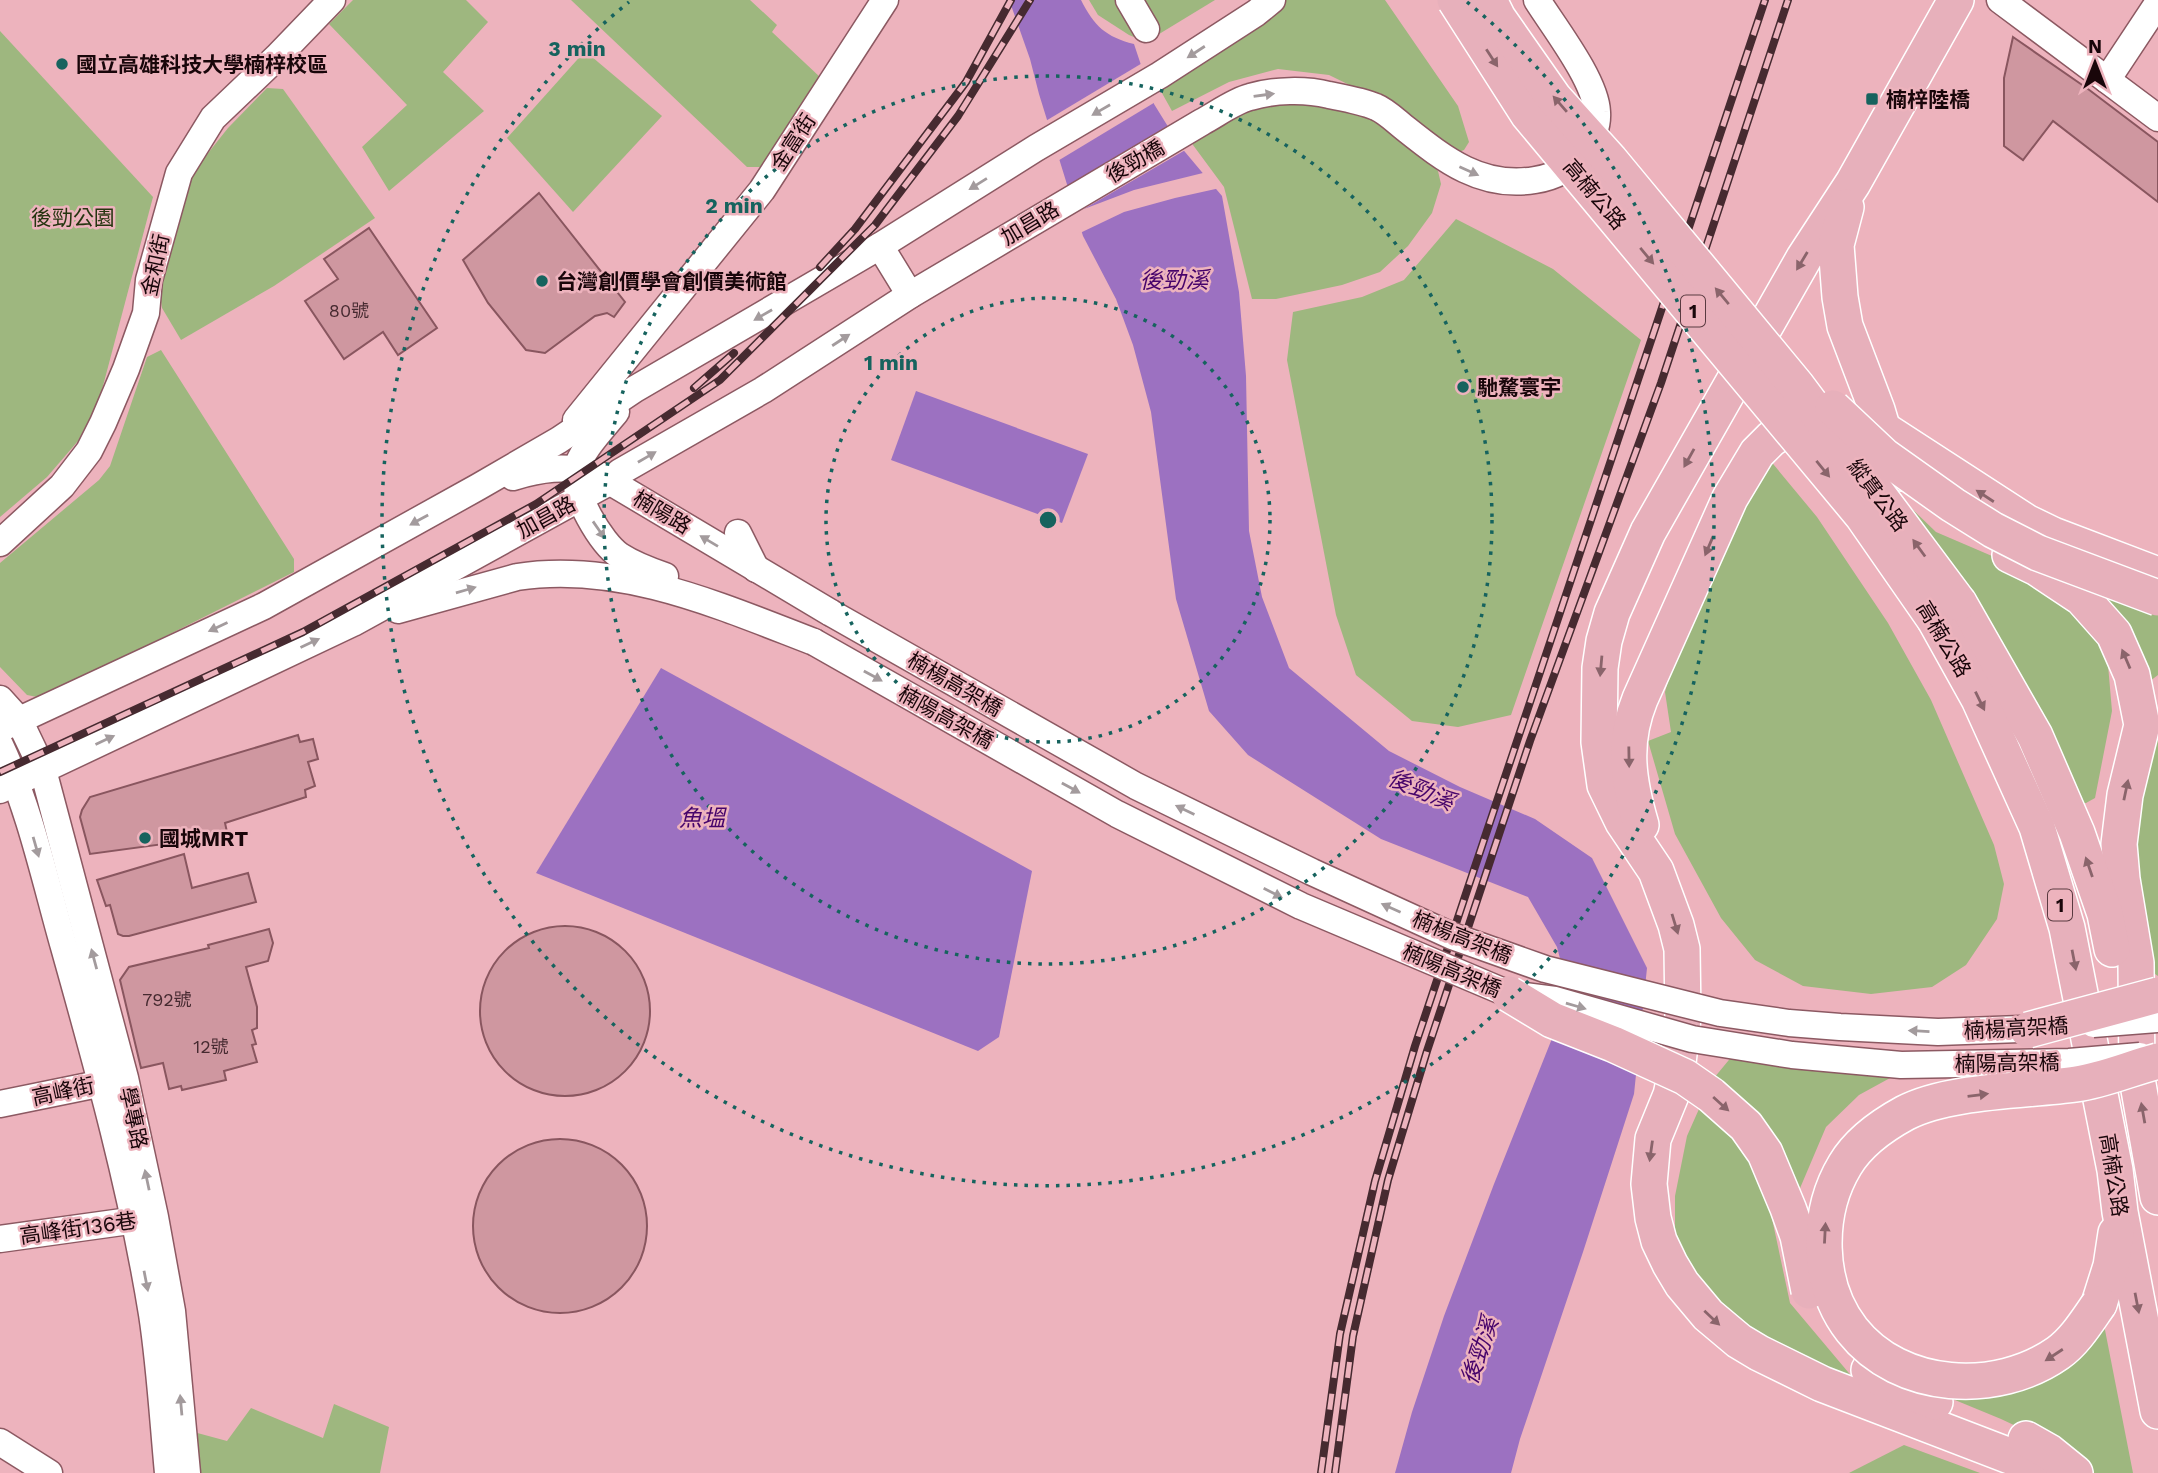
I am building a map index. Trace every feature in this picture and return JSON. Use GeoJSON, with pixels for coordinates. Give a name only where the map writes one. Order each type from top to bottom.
{"type":"FeatureCollection","features":[{"type":"Feature","properties":{"kind":"main road","name":"高楠公路"},"geometry":{"type":"LineString","coordinates":[[1455,0],[1528,114],[1853,505],[1947,611],[2035,736],[2077,833],[2151,1064],[2158,1197]]}},
{"type":"Feature","properties":{"kind":"main road","name":"高楠公路"},"geometry":{"type":"LineString","coordinates":[[1489,0],[1498,18],[1554,98],[1610,160],[1797,386]]}},
{"type":"Feature","properties":{"kind":"main road"},"geometry":{"type":"LineString","coordinates":[[1656,871],[1623,822],[1605,785],[1600,761],[1600,668],[1609,622],[1648,532],[1690,456],[1804,258],[1853,183],[1956,0]]}},
{"type":"Feature","properties":{"kind":"main road"},"geometry":{"type":"LineString","coordinates":[[1853,183],[1836,245],[1840,297],[1845,326],[1894,462],[1949,522],[1984,544],[2037,568],[2082,598],[2114,634],[2126,656],[2150,718],[2125,794],[2119,844],[2151,1064],[2080,1083],[1934,1102],[1906,1113],[1878,1131],[1846,1163],[1828,1204],[1824,1246],[1826,1271],[1836,1301],[1851,1329],[1886,1361],[1931,1378],[1953,1381],[1973,1382],[2010,1376],[2061,1351],[2099,1304],[2111,1266],[2120,1212]]}},
{"type":"Feature","properties":{"kind":"main road","name":"縱貫公路"},"geometry":{"type":"LineString","coordinates":[[1797,386],[1947,611]]}},
{"type":"Feature","properties":{"kind":"main road"},"geometry":{"type":"LineString","coordinates":[[1797,386],[1832,406],[1884,457],[1993,530],[2038,553],[2158,598]]}},
{"type":"Feature","properties":{"kind":"main road"},"geometry":{"type":"LineString","coordinates":[[2041,1473],[2015,1458],[1822,1384],[1759,1353],[1739,1341],[1708,1315],[1682,1284],[1660,1241],[1649,1201],[1653,1139],[1671,1095],[1678,1063],[1683,1018],[1682,949],[1632,795],[1628,761],[1631,724],[1730,498],[1757,453],[1787,428],[1819,423],[1882,429],[2010,513],[2053,535],[2158,575]]}},
{"type":"Feature","properties":{"kind":"main road","name":"高楠公路"},"geometry":{"type":"LineString","coordinates":[[1947,611],[1979,699],[2037,827],[2067,929],[2158,1411]]}},
{"type":"Feature","properties":{"kind":"main road"},"geometry":{"type":"LineString","coordinates":[[1510,994],[1552,1020],[1685,1077],[1711,1095],[1746,1126],[1765,1153],[1788,1208],[1798,1236],[1809,1290],[1820,1319],[1839,1344],[1869,1370],[1903,1389],[2022,1436],[2049,1452],[2075,1473]]}},
{"type":"Feature","properties":{"kind":"main road"},"geometry":{"type":"LineString","coordinates":[[2028,1030],[2158,995]]}},
{"type":"Feature","properties":{"kind":"street","name":"金和街"},"geometry":{"type":"LineString","coordinates":[[0,542],[62,486],[89,451],[103,423],[146,313],[149,280],[179,173],[213,118],[332,0]]}},
{"type":"Feature","properties":{"kind":"street","name":"金富街"},"geometry":{"type":"LineString","coordinates":[[559,440],[762,190],[885,0]]}},
{"type":"Feature","properties":{"kind":"street"},"geometry":{"type":"LineString","coordinates":[[1129,0],[1146,29]]}},
{"type":"Feature","properties":{"kind":"street","name":"後勁橋"},"geometry":{"type":"LineString","coordinates":[[1068,201],[1248,97],[1287,92],[1326,94],[1377,107],[1465,171],[1493,181],[1521,182],[1545,178],[1571,166],[1591,141],[1596,130],[1597,110],[1587,81],[1537,0]]}},
{"type":"Feature","properties":{"kind":"street"},"geometry":{"type":"LineString","coordinates":[[2000,0],[2158,118]]}},
{"type":"Feature","properties":{"kind":"street"},"geometry":{"type":"LineString","coordinates":[[2107,80],[2158,3]]}},
{"type":"Feature","properties":{"kind":"street"},"geometry":{"type":"LineString","coordinates":[[9,724],[264,606],[478,487],[559,440],[635,389],[880,246],[1036,148],[1160,75],[1258,4]]}},
{"type":"Feature","properties":{"kind":"street","name":"加昌路"},"geometry":{"type":"LineString","coordinates":[[9,786],[353,623],[611,481],[620,472],[763,390],[910,295],[1068,201]]}},
{"type":"Feature","properties":{"kind":"street"},"geometry":{"type":"LineString","coordinates":[[880,246],[910,295]]}},
{"type":"Feature","properties":{"kind":"street"},"geometry":{"type":"LineString","coordinates":[[635,389],[596,436],[576,468],[576,484],[580,498],[596,529],[618,555],[646,569],[730,599],[814,642]]}},
{"type":"Feature","properties":{"kind":"street","name":"楠陽路"},"geometry":{"type":"LineString","coordinates":[[478,487],[553,467],[594,472],[831,613]]}},
{"type":"Feature","properties":{"kind":"street"},"geometry":{"type":"LineString","coordinates":[[738,533],[756,569]]}},
{"type":"Feature","properties":{"kind":"street"},"geometry":{"type":"LineString","coordinates":[[353,623],[498,581],[537,574],[573,573],[629,581],[715,604],[814,642]]}},
{"type":"Feature","properties":{"kind":"street","name":"楠楊高架橋"},"geometry":{"type":"LineString","coordinates":[[831,613],[1136,786],[1312,872],[1452,936],[1545,969],[1720,1013],[1788,1023],[1938,1032],[2028,1030],[2158,1019]]}},
{"type":"Feature","properties":{"kind":"street","name":"楠陽高架橋"},"geometry":{"type":"LineString","coordinates":[[814,642],[1141,826],[1301,906],[1510,994],[1555,1000],[1692,1039],[1792,1055],[1901,1065],[2068,1062],[2151,1064]]}},
{"type":"Feature","properties":{"kind":"street","name":"學專路"},"geometry":{"type":"LineString","coordinates":[[0,699],[9,724],[43,770],[144,1219],[172,1311],[187,1473]]}},
{"type":"Feature","properties":{"kind":"street","name":"學專路"},"geometry":{"type":"LineString","coordinates":[[0,745],[9,786],[113,1081]]}},
{"type":"Feature","properties":{"kind":"street","name":"高峰街"},"geometry":{"type":"LineString","coordinates":[[0,1104],[113,1081]]}},
{"type":"Feature","properties":{"kind":"street","name":"學專路"},"geometry":{"type":"LineString","coordinates":[[144,1219],[168,1473]]}},
{"type":"Feature","properties":{"kind":"street","name":"高峰街136巷"},"geometry":{"type":"LineString","coordinates":[[0,1239],[144,1219]]}},
{"type":"Feature","properties":{"kind":"street"},"geometry":{"type":"LineString","coordinates":[[2,1447],[49,1473]]}},
{"type":"Feature","properties":{"kind":"green space"},"geometry":{"type":"Polygon","coordinates":[[[353,0],[466,0],[488,22],[443,72],[484,111],[389,191],[362,147],[407,105],[329,24],[353,0]]]}},
{"type":"Feature","properties":{"kind":"green space"},"geometry":{"type":"Polygon","coordinates":[[[571,0],[750,0],[777,25],[772,32],[821,78],[771,162],[760,167],[747,167],[571,0]]]}},
{"type":"Feature","properties":{"kind":"green space"},"geometry":{"type":"Polygon","coordinates":[[[1089,0],[1215,0],[1146,42],[1129,35],[1098,15],[1089,0]]]}},
{"type":"Feature","properties":{"kind":"green space"},"geometry":{"type":"Polygon","coordinates":[[[1282,0],[1385,0],[1458,106],[1469,142],[1464,150],[1454,154],[1370,95],[1329,75],[1278,69],[1229,82],[1172,111],[1158,86],[1282,0]]]}},
{"type":"Feature","properties":{"kind":"green space","name":"後勁公園"},"geometry":{"type":"Polygon","coordinates":[[[0,31],[153,197],[99,401],[78,441],[47,477],[0,517],[0,31]]]}},
{"type":"Feature","properties":{"kind":"green space"},"geometry":{"type":"Polygon","coordinates":[[[585,51],[662,116],[573,212],[507,138],[585,51]]]}},
{"type":"Feature","properties":{"kind":"green space"},"geometry":{"type":"Polygon","coordinates":[[[267,88],[283,89],[375,218],[274,286],[181,340],[162,308],[160,294],[189,177],[228,128],[267,88]]]}},
{"type":"Feature","properties":{"kind":"green space"},"geometry":{"type":"Polygon","coordinates":[[[1324,100],[1392,127],[1438,171],[1441,184],[1432,213],[1408,246],[1380,272],[1342,285],[1276,299],[1252,299],[1224,187],[1193,145],[1194,133],[1254,101],[1324,100]]]}},
{"type":"Feature","properties":{"kind":"green space"},"geometry":{"type":"Polygon","coordinates":[[[1456,219],[1553,269],[1641,340],[1511,715],[1458,727],[1412,721],[1356,675],[1336,615],[1287,360],[1293,312],[1362,297],[1404,280],[1456,219]]]}},
{"type":"Feature","properties":{"kind":"green space"},"geometry":{"type":"Polygon","coordinates":[[[161,350],[294,559],[294,572],[42,698],[27,695],[0,667],[0,563],[99,480],[110,466],[147,357],[161,350]]]}},
{"type":"Feature","properties":{"kind":"green space"},"geometry":{"type":"Polygon","coordinates":[[[1769,459],[1817,517],[1888,623],[1931,700],[1994,845],[2004,884],[1997,919],[1966,965],[1932,987],[1871,994],[1803,986],[1755,960],[1721,918],[1675,834],[1648,741],[1671,732],[1665,692],[1675,657],[1722,536],[1769,459]]]}},
{"type":"Feature","properties":{"kind":"green space"},"geometry":{"type":"Polygon","coordinates":[[[1909,506],[1936,532],[1999,559],[2057,593],[2092,628],[2108,665],[2112,711],[2095,798],[2080,803],[1986,629],[1909,506]]]}},
{"type":"Feature","properties":{"kind":"green space"},"geometry":{"type":"Polygon","coordinates":[[[2028,553],[2158,604],[2158,675],[2146,684],[2028,553]]]}},
{"type":"Feature","properties":{"kind":"green space"},"geometry":{"type":"Polygon","coordinates":[[[2158,728],[2158,976],[2149,970],[2130,841],[2158,728]]]}},
{"type":"Feature","properties":{"kind":"green space"},"geometry":{"type":"Polygon","coordinates":[[[1733,1055],[1901,1072],[1859,1095],[1826,1127],[1795,1200],[1714,1078],[1733,1055]]]}},
{"type":"Feature","properties":{"kind":"green space"},"geometry":{"type":"Polygon","coordinates":[[[1703,1100],[1732,1133],[1764,1181],[1790,1303],[1864,1391],[1732,1323],[1675,1251],[1675,1196],[1687,1136],[1703,1100]]]}},
{"type":"Feature","properties":{"kind":"green space"},"geometry":{"type":"Polygon","coordinates":[[[2101,1322],[2105,1330],[2133,1473],[2085,1473],[2056,1445],[1904,1379],[1972,1389],[2101,1322]]]}},
{"type":"Feature","properties":{"kind":"green space"},"geometry":{"type":"Polygon","coordinates":[[[334,1404],[389,1427],[380,1473],[193,1473],[190,1431],[227,1441],[251,1408],[323,1438],[334,1404]]]}},
{"type":"Feature","properties":{"kind":"green space"},"geometry":{"type":"Polygon","coordinates":[[[1904,1445],[1980,1473],[1849,1473],[1904,1445]]]}},
{"type":"Feature","properties":{"kind":"water","name":"後勁溪"},"geometry":{"type":"Polygon","coordinates":[[[1006,0],[1081,0],[1096,24],[1108,34],[1134,44],[1154,104],[1180,146],[1222,196],[1239,292],[1246,376],[1249,531],[1262,597],[1289,668],[1389,751],[1460,787],[1535,819],[1592,858],[1647,968],[1634,1094],[1511,1473],[1395,1473],[1444,1316],[1555,1031],[1568,989],[1557,947],[1528,897],[1381,839],[1248,755],[1209,711],[1176,599],[1151,412],[1133,345],[1116,299],[1083,236],[1030,59],[1012,8],[1006,0]]]}},
{"type":"Feature","properties":{"kind":"water"},"geometry":{"type":"Polygon","coordinates":[[[916,391],[1088,454],[1062,523],[891,460],[916,391]]]}},
{"type":"Feature","properties":{"kind":"water","name":"魚塭"},"geometry":{"type":"Polygon","coordinates":[[[661,668],[1032,871],[999,1037],[978,1051],[536,873],[661,668]]]}},
{"type":"Feature","properties":{"kind":"pier"},"geometry":{"type":"Polygon","coordinates":[[[1144,62],[1157,101],[1056,162],[1044,122],[1144,62]]]}},
{"type":"Feature","properties":{"kind":"pier"},"geometry":{"type":"Polygon","coordinates":[[[1183,144],[1187,149],[1084,209],[1134,190],[1207,172],[1220,188],[1124,212],[1080,233],[1066,194],[1183,144]]]}},
{"type":"Feature","properties":{"kind":"building"},"geometry":{"type":"Polygon","coordinates":[[[2013,37],[2158,142],[2158,202],[2053,121],[2023,160],[2004,146],[2004,78],[2013,37]]]}},
{"type":"Feature","properties":{"kind":"building","name":"台灣創價學會創價美術館"},"geometry":{"type":"Polygon","coordinates":[[[539,193],[625,302],[614,317],[607,313],[595,316],[545,353],[526,350],[488,303],[463,260],[539,193]]]}},
{"type":"Feature","properties":{"kind":"building"},"geometry":{"type":"Polygon","coordinates":[[[369,228],[437,328],[398,355],[383,332],[344,359],[305,301],[338,279],[324,259],[369,228]]]}},
{"type":"Feature","properties":{"kind":"building","name":"國城MRT"},"geometry":{"type":"Polygon","coordinates":[[[298,735],[300,742],[313,739],[318,759],[308,762],[315,786],[305,790],[306,797],[225,823],[227,832],[179,846],[178,842],[90,854],[80,817],[90,797],[298,735]]]}},
{"type":"Feature","properties":{"kind":"building"},"geometry":{"type":"Polygon","coordinates":[[[184,854],[192,888],[248,873],[256,902],[129,936],[118,934],[110,905],[106,906],[97,880],[184,854]]]}},
{"type":"Feature","properties":{"kind":"building"},"geometry":{"type":"Polygon","coordinates":[[[565,926],[597,933],[625,951],[643,979],[650,1011],[643,1043],[625,1071],[597,1089],[565,1096],[533,1089],[505,1071],[487,1043],[480,1011],[487,979],[505,951],[533,933],[565,926]]]}},
{"type":"Feature","properties":{"kind":"building"},"geometry":{"type":"Polygon","coordinates":[[[269,929],[273,943],[268,961],[246,967],[257,1007],[257,1028],[252,1030],[256,1044],[252,1045],[257,1062],[224,1071],[226,1080],[182,1090],[181,1086],[169,1089],[163,1063],[141,1068],[120,980],[129,967],[209,948],[208,945],[269,929]]]}},
{"type":"Feature","properties":{"kind":"building"},"geometry":{"type":"Polygon","coordinates":[[[560,1139],[593,1146],[621,1165],[640,1193],[647,1226],[640,1259],[621,1287],[593,1306],[560,1313],[527,1306],[499,1287],[480,1259],[473,1226],[480,1193],[499,1165],[527,1146],[560,1139]]]}},
{"type":"Feature","properties":{"kind":"railway"},"geometry":{"type":"LineString","coordinates":[[820,267],[855,229],[966,82],[1011,0]]}},
{"type":"Feature","properties":{"kind":"railway"},"geometry":{"type":"LineString","coordinates":[[0,772],[303,632],[536,504],[720,380],[875,225],[958,116],[1030,0]]}},
{"type":"Feature","properties":{"kind":"railway"},"geometry":{"type":"LineString","coordinates":[[1321,1473],[1340,1334],[1375,1181],[1415,1046],[1765,0]]}},
{"type":"Feature","properties":{"kind":"railway"},"geometry":{"type":"LineString","coordinates":[[1335,1473],[1353,1336],[1388,1180],[1427,1051],[1530,741],[1661,383],[1788,0]]}},
{"type":"Feature","properties":{"kind":"railway"},"geometry":{"type":"LineString","coordinates":[[694,388],[734,353]]}},
{"type":"Feature","properties":{"kind":"place","name":"國立高雄科技大學楠梓校區"},"geometry":{"type":"Point","coordinates":[62,64]}},
{"type":"Feature","properties":{"kind":"place","name":"楠梓陸橋"},"geometry":{"type":"Point","coordinates":[1872,99]}},
{"type":"Feature","properties":{"kind":"place","name":"台灣創價學會創價美術館"},"geometry":{"type":"Point","coordinates":[542,281]}},
{"type":"Feature","properties":{"kind":"place","name":"馳騖寰宇"},"geometry":{"type":"Point","coordinates":[1463,387]}},
{"type":"Feature","properties":{"kind":"place","name":"國城MRT"},"geometry":{"type":"Point","coordinates":[145,838]}}]}
